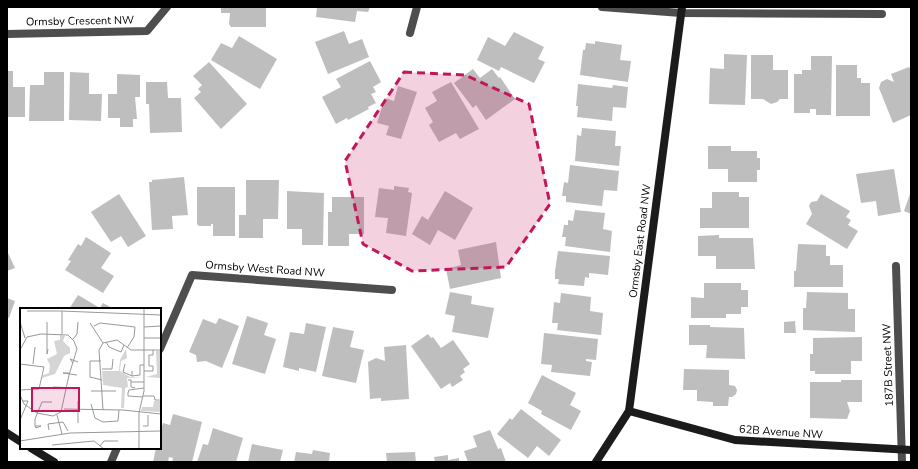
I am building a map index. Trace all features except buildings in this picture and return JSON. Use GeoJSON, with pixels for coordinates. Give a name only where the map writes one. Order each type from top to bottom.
{"type":"FeatureCollection","features":[{"type":"Feature","properties":{"kind":"street","name":"Ormsby Crescent NW"},"geometry":{"type":"LineString","coordinates":[[7,34],[147,31],[167,7]]}},
{"type":"Feature","properties":{"kind":"street"},"geometry":{"type":"LineString","coordinates":[[410,33],[417,7]]}},
{"type":"Feature","properties":{"kind":"street"},"geometry":{"type":"LineString","coordinates":[[602,7],[882,14]]}},
{"type":"Feature","properties":{"kind":"street","name":"Ormsby East Road NW"},"geometry":{"type":"LineString","coordinates":[[596,462],[629,411],[681,10]]}},
{"type":"Feature","properties":{"kind":"street","name":"187B Street NW"},"geometry":{"type":"LineString","coordinates":[[896,266],[902,462]]}},
{"type":"Feature","properties":{"kind":"street","name":"Ormsby West Road NW"},"geometry":{"type":"LineString","coordinates":[[161,347],[192,275],[392,290]]}},
{"type":"Feature","properties":{"kind":"street","name":"62B Avenue NW"},"geometry":{"type":"LineString","coordinates":[[629,411],[735,440],[902,451],[911,450]]}},
{"type":"Feature","properties":{"kind":"street"},"geometry":{"type":"LineString","coordinates":[[7,433],[20,441]]}},
{"type":"Feature","properties":{"kind":"street"},"geometry":{"type":"LineString","coordinates":[[33,449],[54,462]]}},
{"type":"Feature","properties":{"kind":"street"},"geometry":{"type":"LineString","coordinates":[[111,462],[117,449]]}},
{"type":"Feature","properties":{"kind":"highlighted area"},"geometry":{"type":"Polygon","coordinates":[[[404,72],[465,75],[529,104],[550,204],[506,267],[412,271],[363,244],[345,161],[404,72]]]}}]}
